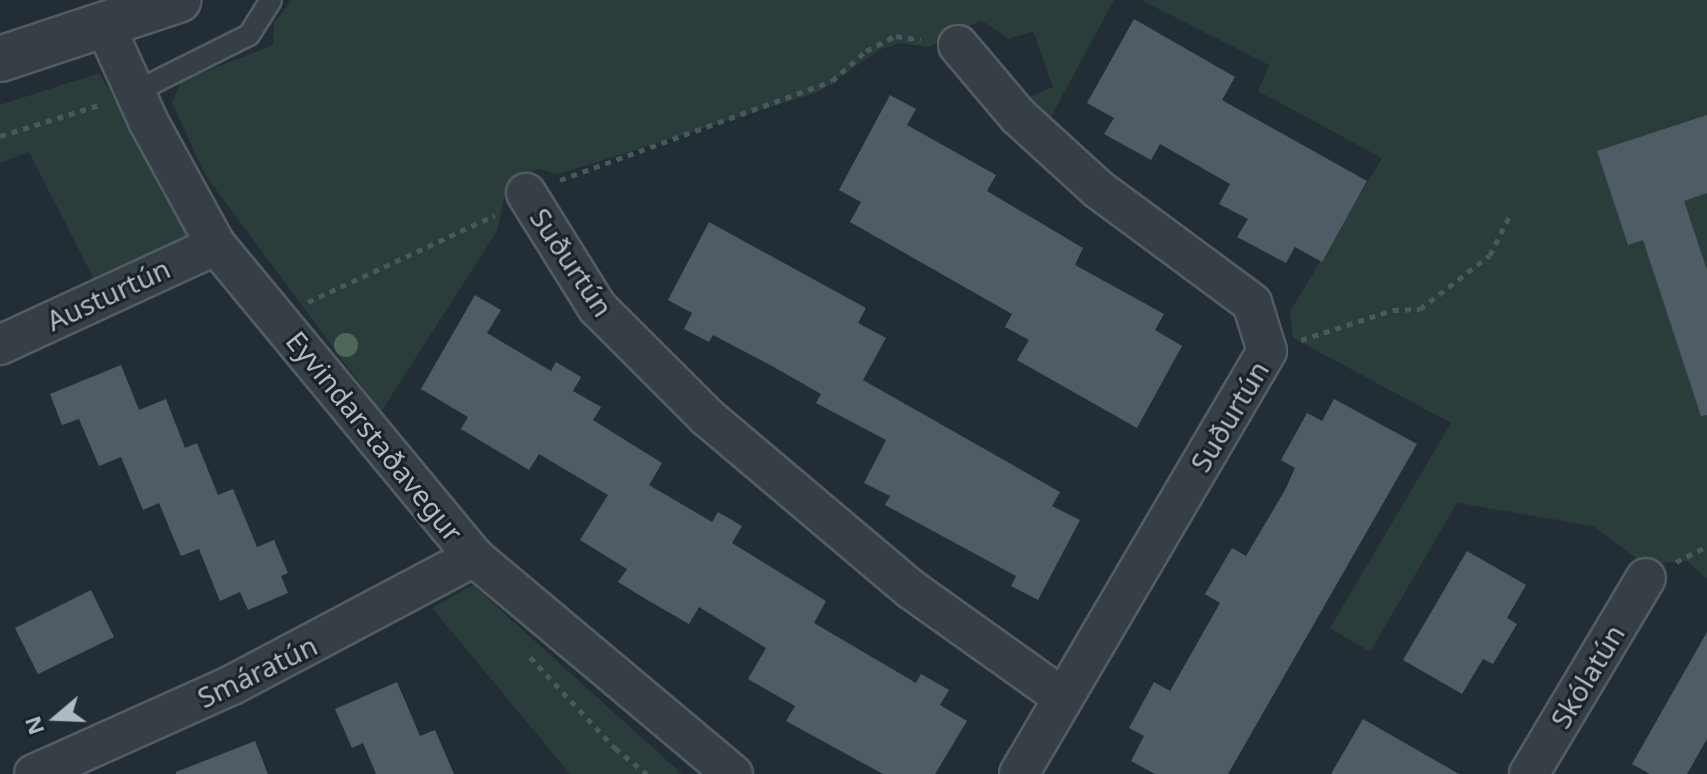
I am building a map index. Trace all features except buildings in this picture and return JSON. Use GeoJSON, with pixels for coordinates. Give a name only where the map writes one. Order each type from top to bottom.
{"type":"FeatureCollection","features":[{"type":"Feature","properties":{"kind":"street"},"geometry":{"type":"LineString","coordinates":[[0,59],[178,0]]}},
{"type":"Feature","properties":{"kind":"street","name":"Eyvindarstaðavegur"},"geometry":{"type":"LineString","coordinates":[[105,26],[135,92],[216,245],[474,557],[733,774]]}},
{"type":"Feature","properties":{"kind":"street","name":"Suðurtún"},"geometry":{"type":"LineString","coordinates":[[958,45],[1018,116],[1098,189],[1252,303],[1267,351],[1019,774]]}},
{"type":"Feature","properties":{"kind":"street","name":"Suðurtún"},"geometry":{"type":"LineString","coordinates":[[526,193],[597,307],[707,417],[912,590],[1062,697]]}},
{"type":"Feature","properties":{"kind":"street","name":"Austurtún"},"geometry":{"type":"LineString","coordinates":[[0,345],[216,245]]}},
{"type":"Feature","properties":{"kind":"street","name":"Smáratún"},"geometry":{"type":"LineString","coordinates":[[34,774],[232,685],[474,557]]}},
{"type":"Feature","properties":{"kind":"street","name":"Skólatún"},"geometry":{"type":"LineString","coordinates":[[1529,774],[1646,578]]}},
{"type":"Feature","properties":{"kind":"lane"},"geometry":{"type":"LineString","coordinates":[[135,92],[249,35],[271,0]]}},
{"type":"Feature","properties":{"kind":"path"},"geometry":{"type":"LineString","coordinates":[[277,316],[489,219],[526,193],[832,81],[866,51],[896,36],[958,45]]}},
{"type":"Feature","properties":{"kind":"path"},"geometry":{"type":"LineString","coordinates":[[0,136],[135,92]]}},
{"type":"Feature","properties":{"kind":"path"},"geometry":{"type":"LineString","coordinates":[[1267,351],[1393,310],[1420,309],[1490,255],[1509,217]]}},
{"type":"Feature","properties":{"kind":"green space"},"geometry":{"type":"Polygon","coordinates":[[[292,0],[1114,0],[1046,126],[1026,105],[1031,96],[1053,87],[1033,31],[1009,39],[981,20],[929,47],[901,43],[881,49],[818,92],[559,174],[538,169],[521,176],[505,194],[497,231],[381,412],[206,176],[172,103],[181,81],[273,45],[274,23],[292,0]]]}},
{"type":"Feature","properties":{"kind":"green space"},"geometry":{"type":"Polygon","coordinates":[[[1141,0],[1707,0],[1707,579],[1687,561],[1644,564],[1593,526],[1457,503],[1370,652],[1330,628],[1451,423],[1293,338],[1290,312],[1382,158],[1258,91],[1269,65],[1141,0]]]}},
{"type":"Feature","properties":{"kind":"green space"},"geometry":{"type":"Polygon","coordinates":[[[99,73],[196,239],[97,285],[29,152],[0,163],[0,105],[99,73]]]}},
{"type":"Feature","properties":{"kind":"green space"},"geometry":{"type":"Polygon","coordinates":[[[473,585],[682,774],[570,774],[432,608],[473,585]]]}}]}
